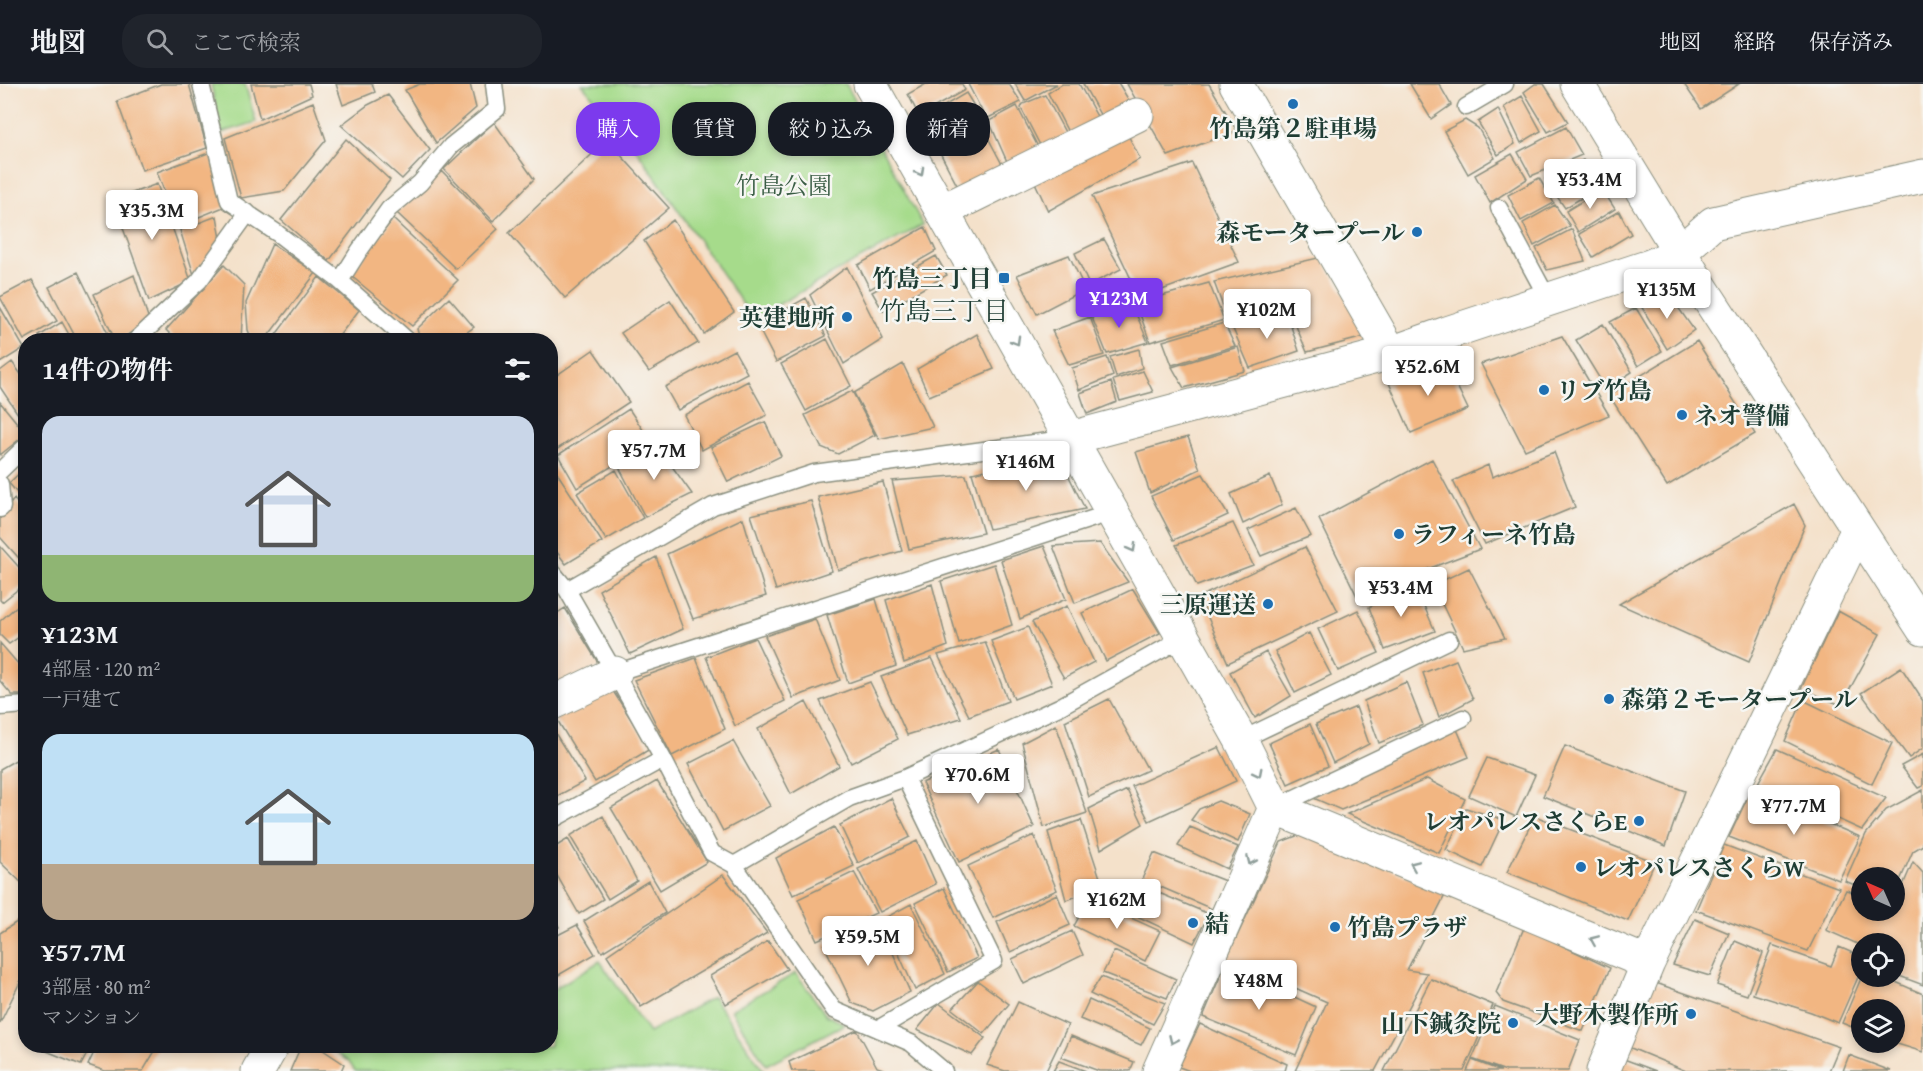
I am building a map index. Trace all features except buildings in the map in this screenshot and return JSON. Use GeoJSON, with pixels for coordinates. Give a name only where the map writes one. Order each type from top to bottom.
{"type":"FeatureCollection","features":[{"type":"Feature","properties":{"kind":"street"},"geometry":{"type":"LineString","coordinates":[[1236,84],[1391,353]]}},
{"type":"Feature","properties":{"kind":"street"},"geometry":{"type":"LineString","coordinates":[[1577,84],[1679,253],[1923,629]]}},
{"type":"Feature","properties":{"kind":"street"},"geometry":{"type":"LineString","coordinates":[[875,85],[942,212],[1241,740],[1275,808],[1648,963]]}},
{"type":"Feature","properties":{"kind":"street"},"geometry":{"type":"LineString","coordinates":[[942,212],[1137,115]]}},
{"type":"Feature","properties":{"kind":"street"},"geometry":{"type":"LineString","coordinates":[[1071,438],[1391,353],[1650,266],[1679,253],[1713,224],[1923,176]]}},
{"type":"Feature","properties":{"kind":"street"},"geometry":{"type":"LineString","coordinates":[[1603,1071],[1648,963],[1858,529]]}},
{"type":"Feature","properties":{"kind":"street"},"geometry":{"type":"LineString","coordinates":[[558,700],[615,673]]}},
{"type":"Feature","properties":{"kind":"street"},"geometry":{"type":"LineString","coordinates":[[1159,1071],[1275,808]]}},
{"type":"Feature","properties":{"kind":"street"},"geometry":{"type":"LineString","coordinates":[[258,1071],[268,1053]]}},
{"type":"Feature","properties":{"kind":"lane"},"geometry":{"type":"LineString","coordinates":[[201,84],[229,201],[340,281],[399,333]]}},
{"type":"Feature","properties":{"kind":"lane"},"geometry":{"type":"LineString","coordinates":[[340,281],[389,209],[420,183],[451,146],[497,109],[494,84]]}},
{"type":"Feature","properties":{"kind":"lane"},"geometry":{"type":"LineString","coordinates":[[1466,107],[1505,84]]}},
{"type":"Feature","properties":{"kind":"lane"},"geometry":{"type":"LineString","coordinates":[[1499,208],[1548,299]]}},
{"type":"Feature","properties":{"kind":"lane"},"geometry":{"type":"LineString","coordinates":[[143,333],[199,280],[248,213]]}},
{"type":"Feature","properties":{"kind":"lane"},"geometry":{"type":"LineString","coordinates":[[567,590],[713,506],[814,473],[1071,438]]}},
{"type":"Feature","properties":{"kind":"lane"},"geometry":{"type":"LineString","coordinates":[[0,471],[18,454]]}},
{"type":"Feature","properties":{"kind":"lane"},"geometry":{"type":"LineString","coordinates":[[0,484],[2,507],[0,509]]}},
{"type":"Feature","properties":{"kind":"lane"},"geometry":{"type":"LineString","coordinates":[[615,673],[1113,513]]}},
{"type":"Feature","properties":{"kind":"lane"},"geometry":{"type":"LineString","coordinates":[[558,579],[567,590],[615,673],[712,853],[734,865],[834,1010],[911,1043],[944,1071]]}},
{"type":"Feature","properties":{"kind":"lane"},"geometry":{"type":"LineString","coordinates":[[734,865],[849,798],[905,778],[1059,707],[1183,638]]}},
{"type":"Feature","properties":{"kind":"lane"},"geometry":{"type":"LineString","coordinates":[[1241,740],[1449,640]]}},
{"type":"Feature","properties":{"kind":"lane"},"geometry":{"type":"LineString","coordinates":[[0,707],[18,706]]}},
{"type":"Feature","properties":{"kind":"lane"},"geometry":{"type":"LineString","coordinates":[[1275,808],[1464,718]]}},
{"type":"Feature","properties":{"kind":"lane"},"geometry":{"type":"LineString","coordinates":[[558,817],[663,759]]}},
{"type":"Feature","properties":{"kind":"lane"},"geometry":{"type":"LineString","coordinates":[[878,1029],[994,961],[905,778]]}},
{"type":"Feature","properties":{"kind":"green space"},"geometry":{"type":"Polygon","coordinates":[[[211,84],[245,84],[256,122],[221,133],[211,84]]]}},
{"type":"Feature","properties":{"kind":"green space","name":"竹島公園"},"geometry":{"type":"Polygon","coordinates":[[[582,84],[846,84],[856,102],[768,102],[768,156],[885,156],[923,225],[753,319],[641,156],[660,156],[660,102],[597,102],[582,84]]]}},
{"type":"Feature","properties":{"kind":"green space"},"geometry":{"type":"Polygon","coordinates":[[[600,961],[649,1033],[713,997],[764,1071],[355,1071],[349,1062],[337,1053],[558,1053],[558,987],[600,961]]]}},
{"type":"Feature","properties":{"kind":"green space"},"geometry":{"type":"Polygon","coordinates":[[[796,973],[826,1015],[845,1024],[766,1065],[731,1010],[796,973]]]}},
{"type":"Feature","properties":{"kind":"place","name":"竹島第２駐車場"},"geometry":{"type":"Point","coordinates":[1293,104]}},
{"type":"Feature","properties":{"kind":"place","name":"森モータープール"},"geometry":{"type":"Point","coordinates":[1417,232]}},
{"type":"Feature","properties":{"kind":"place","name":"竹島三丁目"},"geometry":{"type":"Point","coordinates":[1004,278]}},
{"type":"Feature","properties":{"kind":"place","name":"英建地所"},"geometry":{"type":"Point","coordinates":[847,317]}},
{"type":"Feature","properties":{"kind":"place","name":"リブ竹島"},"geometry":{"type":"Point","coordinates":[1544,390]}},
{"type":"Feature","properties":{"kind":"place","name":"ネオ警備"},"geometry":{"type":"Point","coordinates":[1682,415]}},
{"type":"Feature","properties":{"kind":"place","name":"ラフィーネ竹島"},"geometry":{"type":"Point","coordinates":[1399,534]}},
{"type":"Feature","properties":{"kind":"place","name":"三原運送"},"geometry":{"type":"Point","coordinates":[1268,604]}},
{"type":"Feature","properties":{"kind":"place","name":"森第２モータープール"},"geometry":{"type":"Point","coordinates":[1609,699]}},
{"type":"Feature","properties":{"kind":"place","name":"レオパレスさくらE"},"geometry":{"type":"Point","coordinates":[1639,821]}},
{"type":"Feature","properties":{"kind":"place","name":"レオパレスさくらW"},"geometry":{"type":"Point","coordinates":[1581,867]}},
{"type":"Feature","properties":{"kind":"place","name":"結"},"geometry":{"type":"Point","coordinates":[1193,923]}},
{"type":"Feature","properties":{"kind":"place","name":"竹島プラザ"},"geometry":{"type":"Point","coordinates":[1335,927]}},
{"type":"Feature","properties":{"kind":"place","name":"大野木製作所"},"geometry":{"type":"Point","coordinates":[1691,1014]}},
{"type":"Feature","properties":{"kind":"place","name":"山下鍼灸院"},"geometry":{"type":"Point","coordinates":[1513,1023]}},
{"type":"Feature","properties":{"kind":"district","name":"竹島三丁目"},"geometry":{"type":"Point","coordinates":[944,310]}}]}
